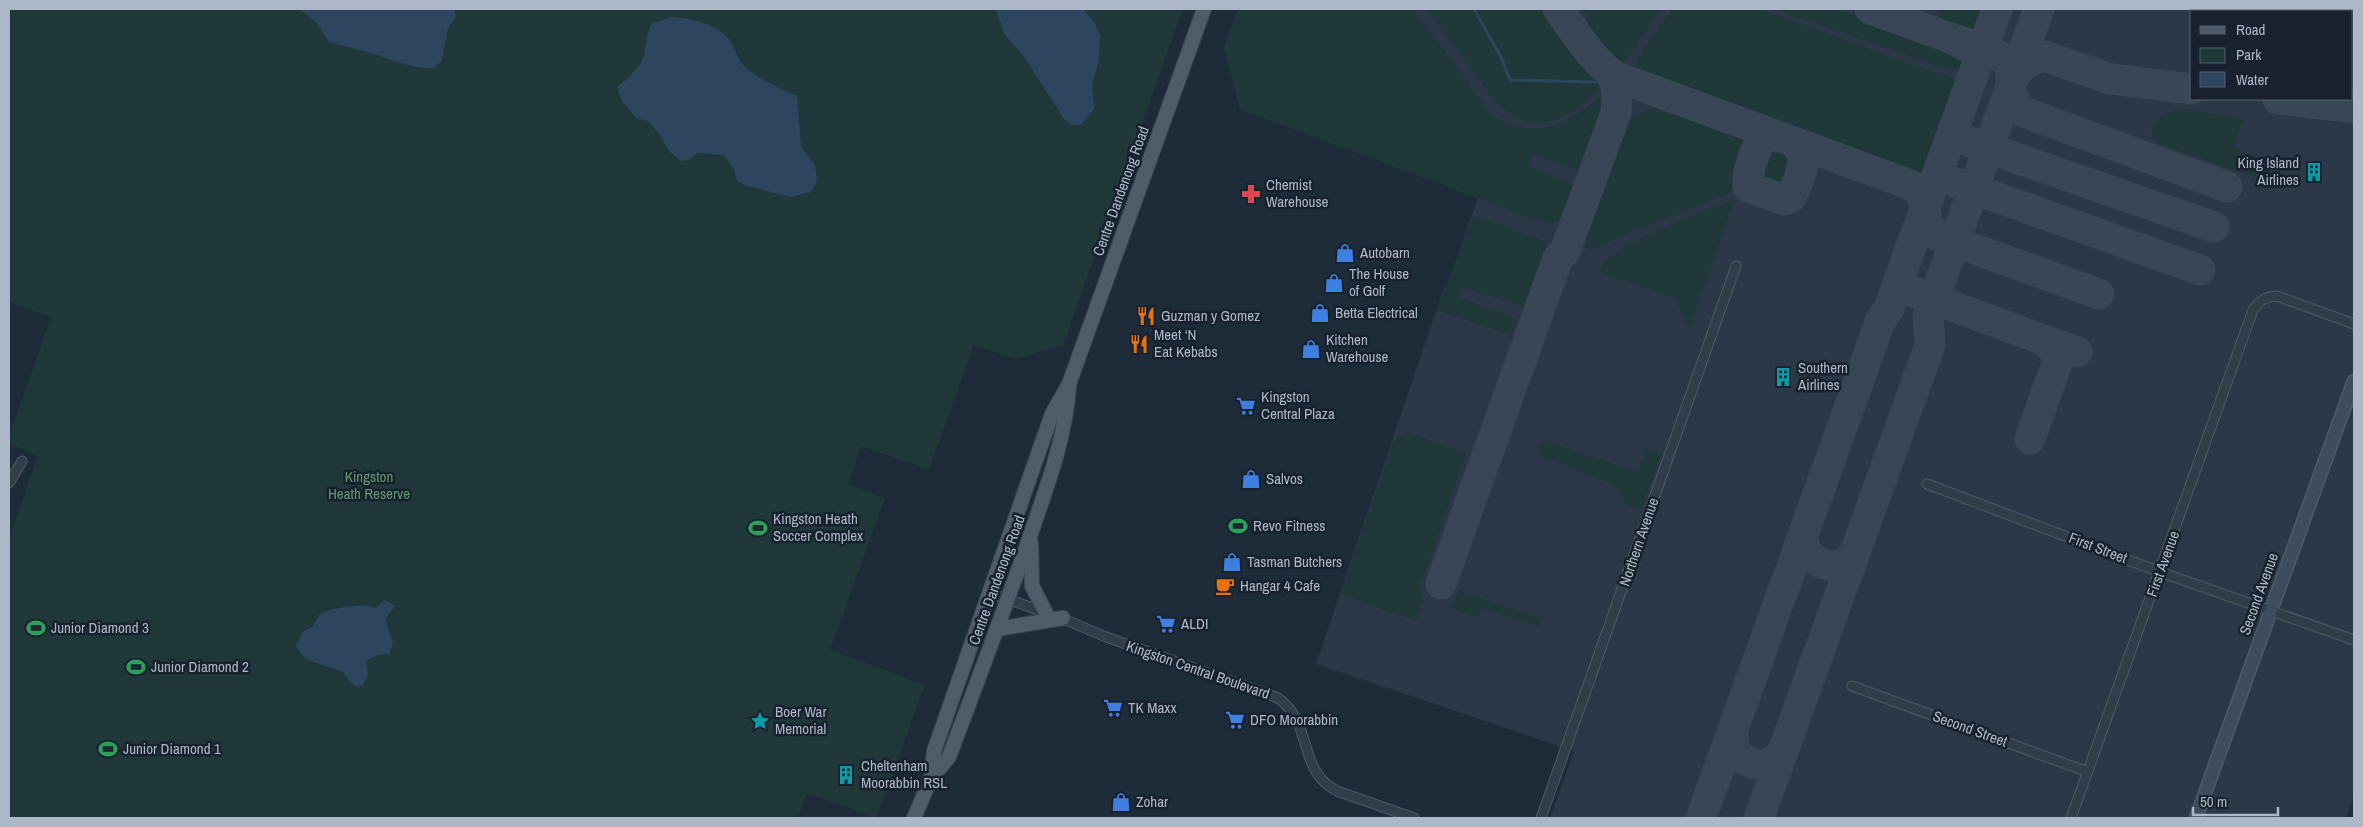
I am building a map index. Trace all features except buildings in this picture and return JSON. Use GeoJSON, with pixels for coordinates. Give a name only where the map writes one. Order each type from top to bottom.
{"type":"FeatureCollection","features":[{"type":"Feature","properties":{"kind":"main road","name":"Centre Dandenong Road"},"geometry":{"type":"LineString","coordinates":[[914,818],[931,778],[934,751],[1052,414],[1069,384],[1204,9]]}},
{"type":"Feature","properties":{"kind":"main road","name":"Second Avenue"},"geometry":{"type":"LineString","coordinates":[[2196,818],[2354,381]]}},
{"type":"Feature","properties":{"kind":"main road","name":"Centre Dandenong Road"},"geometry":{"type":"LineString","coordinates":[[931,778],[949,757],[1031,532],[1067,416],[1069,384]]}},
{"type":"Feature","properties":{"kind":"main road"},"geometry":{"type":"LineString","coordinates":[[1031,532],[1032,586],[1046,612]]}},
{"type":"Feature","properties":{"kind":"main road"},"geometry":{"type":"LineString","coordinates":[[997,629],[1063,618]]}},
{"type":"Feature","properties":{"kind":"street","name":"Northern Avenue"},"geometry":{"type":"LineString","coordinates":[[1541,818],[1736,266]]}},
{"type":"Feature","properties":{"kind":"street","name":"First Avenue"},"geometry":{"type":"LineString","coordinates":[[2072,818],[2258,302],[2266,297],[2277,296],[2354,324]]}},
{"type":"Feature","properties":{"kind":"street"},"geometry":{"type":"LineString","coordinates":[[9,483],[22,460]]}},
{"type":"Feature","properties":{"kind":"street","name":"First Street"},"geometry":{"type":"LineString","coordinates":[[1927,484],[2160,572],[2354,640]]}},
{"type":"Feature","properties":{"kind":"street","name":"Kingston Central Boulevard"},"geometry":{"type":"LineString","coordinates":[[990,593],[1063,618],[1106,637],[1276,697],[1289,707],[1298,718],[1310,762],[1326,784],[1342,793],[1414,818]]}},
{"type":"Feature","properties":{"kind":"street","name":"Second Street"},"geometry":{"type":"LineString","coordinates":[[1852,686],[2088,772]]}},
{"type":"Feature","properties":{"kind":"shaded area"},"geometry":{"type":"Polygon","coordinates":[[[1238,9],[2354,9],[2354,795],[2346,818],[1550,818],[1574,751],[1316,664],[1444,288],[1446,289],[1478,198],[1240,109],[1224,48],[1238,9]]]}},
{"type":"Feature","properties":{"kind":"green space","name":"Kingston Heath Reserve"},"geometry":{"type":"Polygon","coordinates":[[[9,9],[1183,9],[1063,345],[1016,359],[974,345],[929,470],[861,446],[848,485],[885,498],[830,650],[925,685],[876,818],[807,793],[798,818],[9,818],[9,539],[38,456],[9,443],[9,437],[51,317],[9,302],[9,9]]]}},
{"type":"Feature","properties":{"kind":"green space"},"geometry":{"type":"Polygon","coordinates":[[[1238,9],[1414,9],[1491,114],[1506,123],[1521,128],[1535,129],[1548,127],[1575,115],[1601,97],[1606,96],[1606,111],[1603,122],[1584,172],[1533,154],[1528,166],[1579,186],[1563,220],[1547,224],[1240,109],[1224,48],[1238,9]]]}},
{"type":"Feature","properties":{"kind":"green space"},"geometry":{"type":"Polygon","coordinates":[[[1427,9],[1548,9],[1600,78],[1603,87],[1577,109],[1555,120],[1537,123],[1517,120],[1494,100],[1427,9]]]}},
{"type":"Feature","properties":{"kind":"green space"},"geometry":{"type":"Polygon","coordinates":[[[1584,9],[1661,9],[1620,69],[1592,38],[1584,9]]]}},
{"type":"Feature","properties":{"kind":"green space"},"geometry":{"type":"Polygon","coordinates":[[[1672,9],[1759,9],[1957,79],[1959,81],[1928,165],[1919,172],[1900,171],[1631,75],[1630,71],[1672,9]]]}},
{"type":"Feature","properties":{"kind":"green space"},"geometry":{"type":"Polygon","coordinates":[[[1774,9],[1837,9],[1953,50],[1961,60],[1963,70],[1938,66],[1774,9]]]}},
{"type":"Feature","properties":{"kind":"green space"},"geometry":{"type":"Polygon","coordinates":[[[1938,9],[1987,9],[1977,26],[1965,31],[1946,25],[1939,15],[1938,9]]]}},
{"type":"Feature","properties":{"kind":"green space"},"geometry":{"type":"Polygon","coordinates":[[[1665,108],[1739,132],[1749,141],[1734,191],[1589,250],[1580,245],[1620,130],[1629,120],[1640,113],[1652,109],[1665,108]]]}},
{"type":"Feature","properties":{"kind":"green space"},"geometry":{"type":"Polygon","coordinates":[[[2183,109],[2244,119],[2233,148],[2263,159],[2256,178],[2155,142],[2151,129],[2156,120],[2168,112],[2183,109]]]}},
{"type":"Feature","properties":{"kind":"green space"},"geometry":{"type":"Polygon","coordinates":[[[1774,147],[1786,149],[1794,161],[1786,185],[1757,175],[1765,154],[1774,147]]]}},
{"type":"Feature","properties":{"kind":"green space"},"geometry":{"type":"Polygon","coordinates":[[[1731,202],[1733,204],[1689,331],[1676,298],[1599,272],[1606,260],[1631,243],[1685,218],[1731,202]]]}},
{"type":"Feature","properties":{"kind":"green space"},"geometry":{"type":"Polygon","coordinates":[[[1474,215],[1543,241],[1547,247],[1527,308],[1460,287],[1457,297],[1517,319],[1512,335],[1437,310],[1474,215]]]}},
{"type":"Feature","properties":{"kind":"green space"},"geometry":{"type":"Polygon","coordinates":[[[1407,432],[1466,454],[1420,588],[1423,600],[1416,621],[1341,594],[1394,440],[1407,432]]]}},
{"type":"Feature","properties":{"kind":"green space"},"geometry":{"type":"Polygon","coordinates":[[[1541,439],[1638,473],[1647,448],[1659,452],[1661,455],[1642,508],[1637,509],[1626,505],[1619,492],[1607,482],[1536,454],[1541,439]]]}},
{"type":"Feature","properties":{"kind":"green space"},"geometry":{"type":"Polygon","coordinates":[[[1459,590],[1540,619],[1537,627],[1482,607],[1478,617],[1452,608],[1459,590]]]}},
{"type":"Feature","properties":{"kind":"water"},"geometry":{"type":"Polygon","coordinates":[[[300,9],[455,9],[456,17],[448,28],[442,60],[435,68],[426,68],[402,64],[371,53],[329,42],[316,23],[300,9]]]}},
{"type":"Feature","properties":{"kind":"water"},"geometry":{"type":"Polygon","coordinates":[[[996,9],[1083,9],[1095,23],[1100,35],[1099,60],[1092,85],[1094,109],[1081,125],[1071,125],[1064,119],[1023,55],[1005,35],[996,9]]]}},
{"type":"Feature","properties":{"kind":"water"},"geometry":{"type":"Polygon","coordinates":[[[672,17],[696,21],[720,31],[731,42],[743,65],[755,75],[797,96],[801,147],[815,165],[817,180],[811,192],[790,197],[744,185],[737,181],[734,169],[724,155],[698,153],[690,159],[681,161],[669,151],[660,135],[648,121],[636,118],[622,101],[617,87],[640,64],[652,23],[672,17]]]}},
{"type":"Feature","properties":{"kind":"water"},"geometry":{"type":"Polygon","coordinates":[[[385,600],[395,606],[385,619],[393,642],[389,654],[378,655],[366,661],[368,674],[364,684],[357,687],[350,682],[343,672],[308,660],[301,654],[296,645],[303,632],[313,626],[320,614],[332,609],[363,605],[376,608],[385,600]]]}},
{"type":"Feature","properties":{"kind":"waterway"},"geometry":{"type":"LineString","coordinates":[[1474,9],[1502,59],[1510,80],[1596,82]]}},
{"type":"Feature","properties":{"kind":"taxiway"},"geometry":{"type":"LineString","coordinates":[[1558,9],[1593,55],[1617,77],[1911,185],[1921,195],[1928,222],[1936,235],[2099,294]]}},
{"type":"Feature","properties":{"kind":"taxiway"},"geometry":{"type":"LineString","coordinates":[[1870,9],[1953,39],[1971,49]]}},
{"type":"Feature","properties":{"kind":"taxiway"},"geometry":{"type":"LineString","coordinates":[[1701,818],[1880,322],[1889,308],[1997,9]]}},
{"type":"Feature","properties":{"kind":"taxiway"},"geometry":{"type":"LineString","coordinates":[[1759,818],[1930,345],[1928,315],[2039,9]]}},
{"type":"Feature","properties":{"kind":"taxiway"},"geometry":{"type":"LineString","coordinates":[[1953,39],[1987,50],[2004,59],[2010,70],[2013,98],[2023,112],[2227,187]]}},
{"type":"Feature","properties":{"kind":"taxiway"},"geometry":{"type":"LineString","coordinates":[[2016,73],[2027,62],[2044,56],[2111,79],[2190,89]]}},
{"type":"Feature","properties":{"kind":"taxiway"},"geometry":{"type":"LineString","coordinates":[[1441,584],[1558,258],[1565,251],[1616,113],[1617,87],[1609,72]]}},
{"type":"Feature","properties":{"kind":"taxiway"},"geometry":{"type":"LineString","coordinates":[[2286,100],[2354,108]]}},
{"type":"Feature","properties":{"kind":"taxiway"},"geometry":{"type":"LineString","coordinates":[[1778,136],[1766,137],[1760,143],[1754,155],[1747,183],[1748,187],[1785,200],[1791,197],[1800,175],[1803,161],[1799,148],[1793,142]]}},
{"type":"Feature","properties":{"kind":"taxiway"},"geometry":{"type":"LineString","coordinates":[[1970,142],[2214,227]]}},
{"type":"Feature","properties":{"kind":"taxiway"},"geometry":{"type":"LineString","coordinates":[[1954,182],[2200,270]]}},
{"type":"Feature","properties":{"kind":"taxiway"},"geometry":{"type":"LineString","coordinates":[[1914,292],[2077,352]]}},
{"type":"Feature","properties":{"kind":"taxiway"},"geometry":{"type":"LineString","coordinates":[[2030,439],[2057,363],[2055,350],[2045,341]]}},
{"type":"Feature","properties":{"kind":"taxiway"},"geometry":{"type":"LineString","coordinates":[[1803,535],[1804,544],[1808,552],[1822,564],[1840,565],[1848,561],[1855,553]]}},
{"type":"Feature","properties":{"kind":"taxiway"},"geometry":{"type":"LineString","coordinates":[[1733,732],[1734,750],[1739,756],[1752,763],[1766,764],[1778,757],[1783,751]]}},
{"type":"Feature","properties":{"kind":"place","name":"King Island Airlines"},"geometry":{"type":"Point","coordinates":[2314,172]}},
{"type":"Feature","properties":{"kind":"place","name":"Chemist Warehouse"},"geometry":{"type":"Point","coordinates":[1251,194]}},
{"type":"Feature","properties":{"kind":"place","name":"Autobarn"},"geometry":{"type":"Point","coordinates":[1345,253]}},
{"type":"Feature","properties":{"kind":"place","name":"The House of Golf"},"geometry":{"type":"Point","coordinates":[1334,283]}},
{"type":"Feature","properties":{"kind":"place","name":"Betta Electrical"},"geometry":{"type":"Point","coordinates":[1320,313]}},
{"type":"Feature","properties":{"kind":"place","name":"Guzman y Gomez"},"geometry":{"type":"Point","coordinates":[1146,316]}},
{"type":"Feature","properties":{"kind":"place","name":"Meet ‘N Eat Kebabs"},"geometry":{"type":"Point","coordinates":[1139,344]}},
{"type":"Feature","properties":{"kind":"place","name":"Kitchen Warehouse"},"geometry":{"type":"Point","coordinates":[1311,349]}},
{"type":"Feature","properties":{"kind":"place","name":"Southern Airlines"},"geometry":{"type":"Point","coordinates":[1783,377]}},
{"type":"Feature","properties":{"kind":"place","name":"Kingston Central Plaza"},"geometry":{"type":"Point","coordinates":[1246,406]}},
{"type":"Feature","properties":{"kind":"place","name":"Salvos"},"geometry":{"type":"Point","coordinates":[1251,479]}},
{"type":"Feature","properties":{"kind":"place","name":"Revo Fitness"},"geometry":{"type":"Point","coordinates":[1238,526]}},
{"type":"Feature","properties":{"kind":"place","name":"Kingston Heath Soccer Complex"},"geometry":{"type":"Point","coordinates":[758,528]}},
{"type":"Feature","properties":{"kind":"place","name":"Tasman Butchers"},"geometry":{"type":"Point","coordinates":[1232,562]}},
{"type":"Feature","properties":{"kind":"place","name":"Hangar 4 Cafe"},"geometry":{"type":"Point","coordinates":[1225,586]}},
{"type":"Feature","properties":{"kind":"place","name":"ALDI"},"geometry":{"type":"Point","coordinates":[1166,624]}},
{"type":"Feature","properties":{"kind":"place","name":"Junior Diamond 3"},"geometry":{"type":"Point","coordinates":[36,628]}},
{"type":"Feature","properties":{"kind":"place","name":"Junior Diamond 2"},"geometry":{"type":"Point","coordinates":[136,667]}},
{"type":"Feature","properties":{"kind":"place","name":"TK Maxx"},"geometry":{"type":"Point","coordinates":[1113,708]}},
{"type":"Feature","properties":{"kind":"place","name":"DFO Moorabbin"},"geometry":{"type":"Point","coordinates":[1235,720]}},
{"type":"Feature","properties":{"kind":"place","name":"Boer War Memorial"},"geometry":{"type":"Point","coordinates":[760,721]}},
{"type":"Feature","properties":{"kind":"place","name":"Junior Diamond 1"},"geometry":{"type":"Point","coordinates":[108,749]}},
{"type":"Feature","properties":{"kind":"place","name":"Cheltenham Moorabbin RSL"},"geometry":{"type":"Point","coordinates":[846,775]}},
{"type":"Feature","properties":{"kind":"place","name":"Zohar"},"geometry":{"type":"Point","coordinates":[1121,802]}}]}
